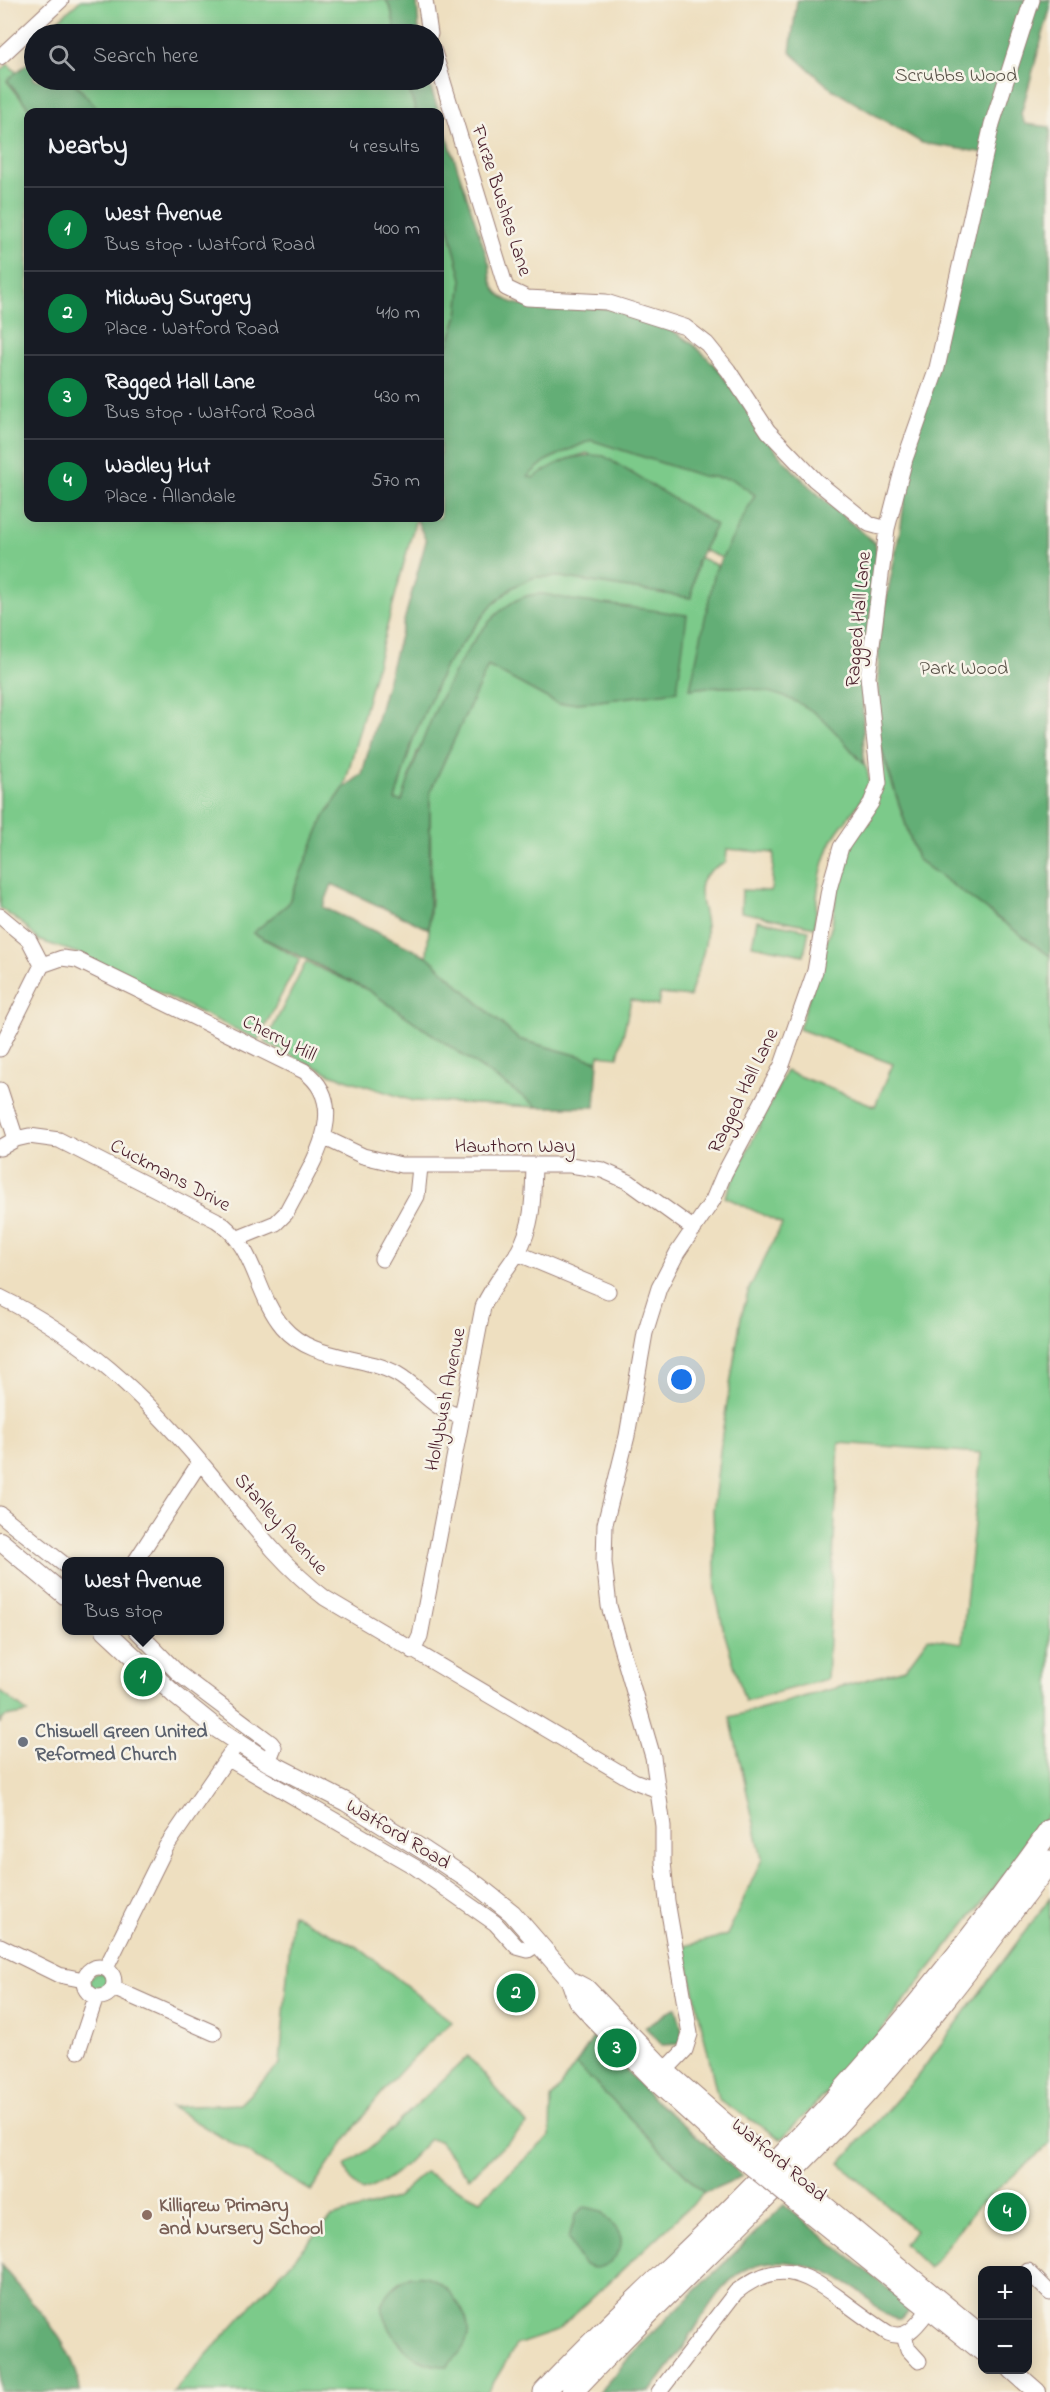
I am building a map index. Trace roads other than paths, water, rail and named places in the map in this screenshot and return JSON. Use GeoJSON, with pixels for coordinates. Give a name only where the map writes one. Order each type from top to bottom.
{"type":"FeatureCollection","features":[{"type":"Feature","properties":{"kind":"highway"},"geometry":{"type":"LineString","coordinates":[[544,2392],[610,2323],[745,2194],[862,2071],[978,1930],[1050,1830]]}},
{"type":"Feature","properties":{"kind":"highway"},"geometry":{"type":"LineString","coordinates":[[572,2392],[830,2133],[946,2000],[1050,1861]]}},
{"type":"Feature","properties":{"kind":"main road"},"geometry":{"type":"LineString","coordinates":[[0,1541],[62,1593]]}},
{"type":"Feature","properties":{"kind":"main road","name":"Watford Road"},"geometry":{"type":"LineString","coordinates":[[110,1635],[175,1695],[239,1743],[268,1762],[346,1802],[478,1886],[512,1913],[570,1980],[587,1989],[660,2076],[737,2144],[933,2304],[978,2348]]}},
{"type":"Feature","properties":{"kind":"main road","name":"Watford Road"},"geometry":{"type":"LineString","coordinates":[[933,2304],[978,2332]]}},
{"type":"Feature","properties":{"kind":"main road"},"geometry":{"type":"LineString","coordinates":[[1017,2374],[1037,2392]]}},
{"type":"Feature","properties":{"kind":"street"},"geometry":{"type":"LineString","coordinates":[[35,24],[61,0]]}},
{"type":"Feature","properties":{"kind":"street"},"geometry":{"type":"LineString","coordinates":[[425,0],[429,24]]}},
{"type":"Feature","properties":{"kind":"street","name":"Ragged Hall Lane"},"geometry":{"type":"LineString","coordinates":[[660,2076],[685,2050],[690,2034],[667,1901],[653,1757],[611,1618],[604,1541],[609,1503],[627,1436],[645,1333],[668,1270],[713,1200],[782,1065],[815,971],[829,889],[841,848],[871,803],[879,783],[868,676],[887,529],[905,459],[937,368],[992,124],[1032,0]]}},
{"type":"Feature","properties":{"kind":"street"},"geometry":{"type":"LineString","coordinates":[[0,57],[24,35]]}},
{"type":"Feature","properties":{"kind":"street","name":"Furze Bushes Lane"},"geometry":{"type":"LineString","coordinates":[[444,85],[506,288],[527,298],[606,302],[685,327],[707,344],[728,370],[768,431],[815,480],[869,524],[887,529]]}},
{"type":"Feature","properties":{"kind":"street"},"geometry":{"type":"LineString","coordinates":[[0,915],[29,940],[42,965],[0,1049]]}},
{"type":"Feature","properties":{"kind":"street","name":"Cherry Hill"},"geometry":{"type":"LineString","coordinates":[[42,965],[62,958],[77,960],[304,1071],[316,1081],[328,1106],[328,1124],[323,1137],[281,1219],[239,1238]]}},
{"type":"Feature","properties":{"kind":"street"},"geometry":{"type":"LineString","coordinates":[[0,1090],[16,1139]]}},
{"type":"Feature","properties":{"kind":"street","name":"Cuckmans Drive"},"geometry":{"type":"LineString","coordinates":[[0,1148],[16,1139],[38,1136],[59,1140],[216,1220],[239,1238],[273,1313],[294,1338],[323,1352],[383,1368],[411,1384],[439,1408],[461,1416]]}},
{"type":"Feature","properties":{"kind":"street","name":"Hawthorn Way"},"geometry":{"type":"LineString","coordinates":[[323,1137],[381,1162],[420,1167],[534,1165],[588,1167],[615,1174],[694,1229]]}},
{"type":"Feature","properties":{"kind":"street","name":"Hollybush Avenue"},"geometry":{"type":"LineString","coordinates":[[413,1651],[420,1636],[483,1307],[492,1287],[517,1253],[529,1228],[533,1207],[534,1165]]}},
{"type":"Feature","properties":{"kind":"street"},"geometry":{"type":"LineString","coordinates":[[382,1259],[417,1196],[420,1167]]}},
{"type":"Feature","properties":{"kind":"street"},"geometry":{"type":"LineString","coordinates":[[517,1253],[608,1291]]}},
{"type":"Feature","properties":{"kind":"street","name":"Stanley Avenue"},"geometry":{"type":"LineString","coordinates":[[0,1297],[39,1316],[111,1368],[152,1408],[302,1580],[325,1598],[634,1781],[658,1790]]}},
{"type":"Feature","properties":{"kind":"street"},"geometry":{"type":"LineString","coordinates":[[138,1557],[200,1462]]}},
{"type":"Feature","properties":{"kind":"street"},"geometry":{"type":"LineString","coordinates":[[0,1514],[62,1563]]}},
{"type":"Feature","properties":{"kind":"street"},"geometry":{"type":"LineString","coordinates":[[141,1635],[179,1674],[271,1743],[274,1747],[268,1762]]}},
{"type":"Feature","properties":{"kind":"street"},"geometry":{"type":"LineString","coordinates":[[106,1968],[166,1847],[239,1743]]}},
{"type":"Feature","properties":{"kind":"street","name":"Watford Road"},"geometry":{"type":"LineString","coordinates":[[227,1758],[424,1873],[495,1923],[521,1949],[528,1950],[539,1943]]}},
{"type":"Feature","properties":{"kind":"street"},"geometry":{"type":"LineString","coordinates":[[0,1946],[59,1975],[84,1980]]}},
{"type":"Feature","properties":{"kind":"street"},"geometry":{"type":"LineString","coordinates":[[96,1997],[85,1989],[84,1980],[92,1969],[106,1968]]}},
{"type":"Feature","properties":{"kind":"street"},"geometry":{"type":"LineString","coordinates":[[96,1997],[108,1994],[113,1988],[114,1979],[106,1968]]}},
{"type":"Feature","properties":{"kind":"street"},"geometry":{"type":"LineString","coordinates":[[113,1988],[214,2033]]}},
{"type":"Feature","properties":{"kind":"street"},"geometry":{"type":"LineString","coordinates":[[78,2050],[96,1997]]}},
{"type":"Feature","properties":{"kind":"street"},"geometry":{"type":"LineString","coordinates":[[659,2392],[736,2292],[752,2279],[768,2273],[796,2273],[811,2278],[888,2333],[904,2336]]}},
{"type":"Feature","properties":{"kind":"street"},"geometry":{"type":"LineString","coordinates":[[1032,2276],[1050,2294]]}},
{"type":"Feature","properties":{"kind":"street"},"geometry":{"type":"LineString","coordinates":[[904,2336],[933,2304]]}},
{"type":"Feature","properties":{"kind":"street"},"geometry":{"type":"LineString","coordinates":[[904,2336],[908,2349],[919,2361]]}},
{"type":"Feature","properties":{"kind":"place","name":"West Avenue"},"geometry":{"type":"Point","coordinates":[143,1677]}},
{"type":"Feature","properties":{"kind":"place","name":"Chiswell Green United Reformed Church"},"geometry":{"type":"Point","coordinates":[23,1742]}},
{"type":"Feature","properties":{"kind":"place","name":"Midway Surgery"},"geometry":{"type":"Point","coordinates":[516,1993]}},
{"type":"Feature","properties":{"kind":"place","name":"Ragged Hall Lane"},"geometry":{"type":"Point","coordinates":[617,2048]}},
{"type":"Feature","properties":{"kind":"place","name":"Wadley Hut"},"geometry":{"type":"Point","coordinates":[1007,2212]}},
{"type":"Feature","properties":{"kind":"place","name":"Killigrew Primary and Nursery School"},"geometry":{"type":"Point","coordinates":[147,2215]}},
{"type":"Feature","properties":{"kind":"park label","name":"Scrubbs Wood"},"geometry":{"type":"Point","coordinates":[956,74]}},
{"type":"Feature","properties":{"kind":"park label","name":"Park Wood"},"geometry":{"type":"Point","coordinates":[964,667]}}]}
